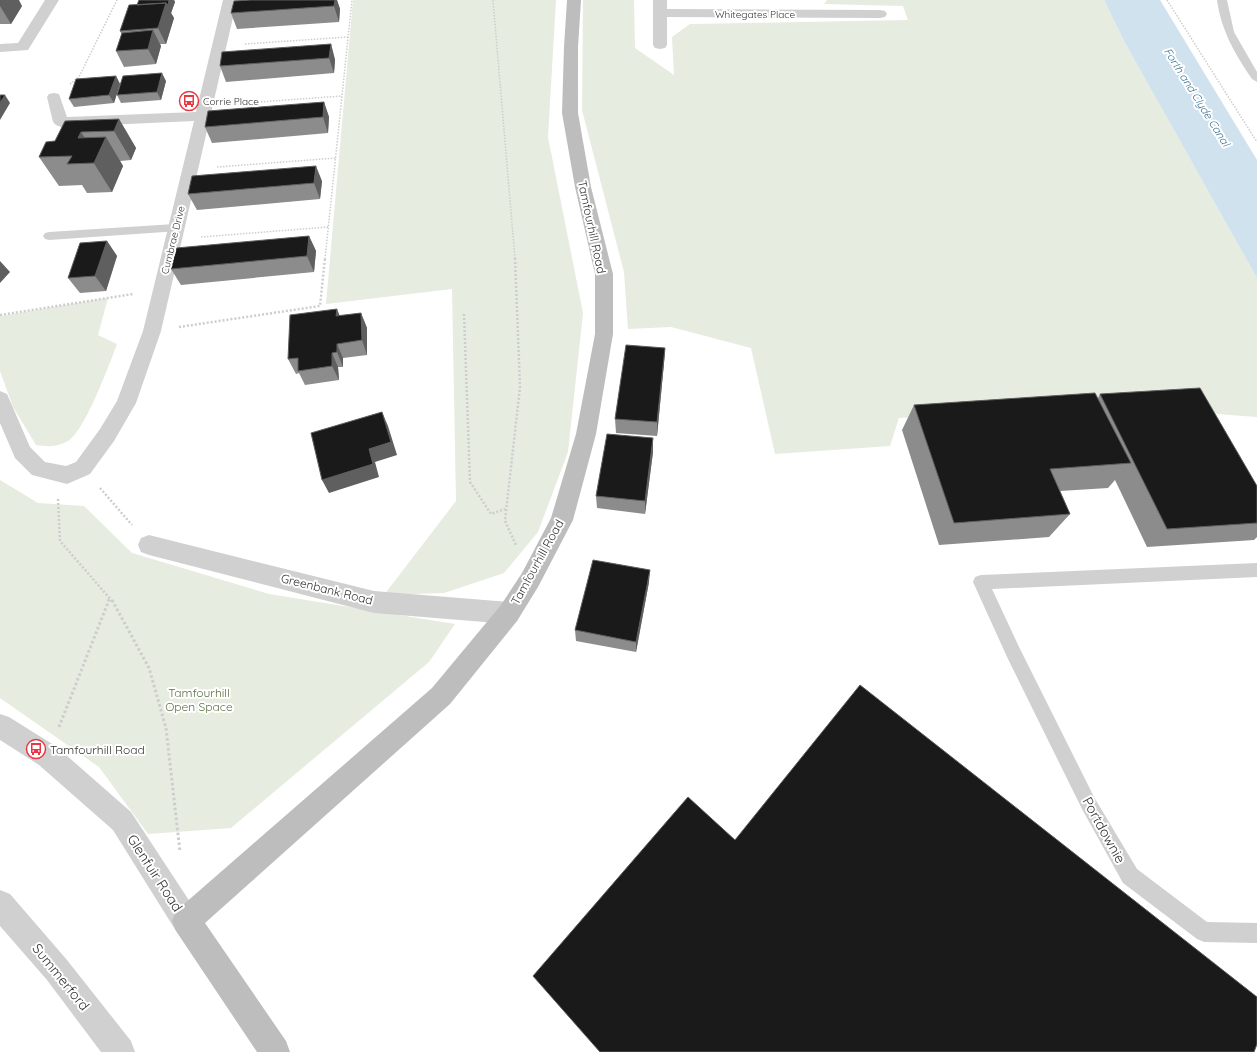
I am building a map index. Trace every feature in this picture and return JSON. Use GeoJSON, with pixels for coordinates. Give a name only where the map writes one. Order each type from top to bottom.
{"type":"FeatureCollection","features":[{"type":"Feature","properties":{"kind":"main road","name":"Tamfourhill Road"},"geometry":{"type":"LineString","coordinates":[[186,921],[441,696],[509,613],[530,580],[562,520],[586,434],[604,334],[604,274],[583,187],[570,113],[571,47],[574,0]]}},
{"type":"Feature","properties":{"kind":"main road","name":"Glenfuir Road"},"geometry":{"type":"LineString","coordinates":[[186,921],[275,1052]]}},
{"type":"Feature","properties":{"kind":"street"},"geometry":{"type":"LineString","coordinates":[[0,48],[23,47],[52,0]]}},
{"type":"Feature","properties":{"kind":"street","name":"Cumbrae Drive"},"geometry":{"type":"LineString","coordinates":[[75,471],[107,435],[126,403],[152,331],[230,0]]}},
{"type":"Feature","properties":{"kind":"street"},"geometry":{"type":"LineString","coordinates":[[846,0],[850,14]]}},
{"type":"Feature","properties":{"kind":"street"},"geometry":{"type":"LineString","coordinates":[[660,7],[660,45]]}},
{"type":"Feature","properties":{"kind":"street","name":"Whitegates Place"},"geometry":{"type":"LineString","coordinates":[[660,7],[880,14]]}},
{"type":"Feature","properties":{"kind":"street"},"geometry":{"type":"LineString","coordinates":[[54,97],[61,122],[203,110]]}},
{"type":"Feature","properties":{"kind":"street"},"geometry":{"type":"LineString","coordinates":[[0,399],[22,452],[39,469],[75,471]]}},
{"type":"Feature","properties":{"kind":"street","name":"Greenbank Road"},"geometry":{"type":"LineString","coordinates":[[149,545],[374,602],[509,613]]}},
{"type":"Feature","properties":{"kind":"street","name":"Glenfuir Road"},"geometry":{"type":"LineString","coordinates":[[0,726],[48,756],[122,821],[186,921]]}},
{"type":"Feature","properties":{"kind":"street","name":"Summerford"},"geometry":{"type":"LineString","coordinates":[[0,904],[57,970],[120,1052]]}},
{"type":"Feature","properties":{"kind":"lane"},"geometry":{"type":"LineString","coordinates":[[1222,0],[1223,14],[1226,21],[1243,59],[1257,80]]}},
{"type":"Feature","properties":{"kind":"lane"},"geometry":{"type":"LineString","coordinates":[[49,236],[175,233]]}},
{"type":"Feature","properties":{"kind":"lane","name":"Portdownie"},"geometry":{"type":"LineString","coordinates":[[1257,570],[981,582],[1014,654],[1088,803],[1130,876],[1204,932],[1257,933]]}},
{"type":"Feature","properties":{"kind":"path"},"geometry":{"type":"LineString","coordinates":[[54,97],[79,77],[117,0]]}},
{"type":"Feature","properties":{"kind":"path"},"geometry":{"type":"LineString","coordinates":[[152,331],[320,306],[352,0]]}},
{"type":"Feature","properties":{"kind":"path"},"geometry":{"type":"LineString","coordinates":[[493,0],[514,245],[520,387],[505,508],[505,521],[530,580]]}},
{"type":"Feature","properties":{"kind":"path"},"geometry":{"type":"LineString","coordinates":[[1167,0],[1257,142]]}},
{"type":"Feature","properties":{"kind":"path"},"geometry":{"type":"LineString","coordinates":[[219,46],[348,37]]}},
{"type":"Feature","properties":{"kind":"path"},"geometry":{"type":"LineString","coordinates":[[203,110],[342,96]]}},
{"type":"Feature","properties":{"kind":"path"},"geometry":{"type":"LineString","coordinates":[[191,169],[336,158]]}},
{"type":"Feature","properties":{"kind":"path"},"geometry":{"type":"LineString","coordinates":[[175,233],[328,227]]}},
{"type":"Feature","properties":{"kind":"path"},"geometry":{"type":"LineString","coordinates":[[0,314],[103,298],[160,292]]}},
{"type":"Feature","properties":{"kind":"path"},"geometry":{"type":"LineString","coordinates":[[464,314],[470,482],[491,514],[505,508]]}},
{"type":"Feature","properties":{"kind":"path"},"geometry":{"type":"LineString","coordinates":[[149,545],[75,471],[58,497],[60,541],[110,597],[149,668],[166,728],[180,854]]}},
{"type":"Feature","properties":{"kind":"path"},"geometry":{"type":"LineString","coordinates":[[48,756],[110,597]]}},
{"type":"Feature","properties":{"kind":"green space"},"geometry":{"type":"Polygon","coordinates":[[[353,0],[556,0],[548,137],[583,313],[568,452],[538,532],[504,573],[444,593],[384,595],[456,501],[452,289],[326,304],[353,0]]]}},
{"type":"Feature","properties":{"kind":"green space"},"geometry":{"type":"Polygon","coordinates":[[[583,0],[634,0],[635,48],[674,75],[672,37],[690,24],[908,20],[903,6],[824,4],[827,0],[1104,0],[1125,43],[1257,278],[1257,417],[1217,414],[1197,400],[899,418],[890,446],[775,454],[751,348],[671,327],[628,329],[624,272],[582,110],[583,0]]]}},
{"type":"Feature","properties":{"kind":"green space"},"geometry":{"type":"Polygon","coordinates":[[[108,298],[98,335],[117,344],[89,411],[75,435],[68,441],[52,446],[36,445],[13,407],[0,371],[0,316],[108,298]]]}},
{"type":"Feature","properties":{"kind":"green space","name":"Tamfourhill Open Space"},"geometry":{"type":"Polygon","coordinates":[[[0,480],[38,503],[84,506],[132,553],[269,594],[455,624],[429,662],[231,828],[148,834],[99,767],[0,698],[0,480]]]}},
{"type":"Feature","properties":{"kind":"water","name":"Forth and Clyde Canal"},"geometry":{"type":"Polygon","coordinates":[[[1104,0],[1160,0],[1257,160],[1257,278],[1125,43],[1104,0]]]}},
{"type":"Feature","properties":{"kind":"building"},"geometry":{"type":"Polygon","coordinates":[[[139,0],[169,0],[168,5],[166,3],[137,5],[139,0]]]}},
{"type":"Feature","properties":{"kind":"building"},"geometry":{"type":"Polygon","coordinates":[[[335,0],[334,6],[231,13],[234,1],[335,0]]]}},
{"type":"Feature","properties":{"kind":"building"},"geometry":{"type":"Polygon","coordinates":[[[166,3],[158,28],[120,31],[129,5],[166,3]]]}},
{"type":"Feature","properties":{"kind":"building"},"geometry":{"type":"Polygon","coordinates":[[[153,30],[148,49],[116,51],[122,33],[153,30]]]}},
{"type":"Feature","properties":{"kind":"building"},"geometry":{"type":"Polygon","coordinates":[[[331,44],[329,58],[220,66],[222,52],[331,44]]]}},
{"type":"Feature","properties":{"kind":"building"},"geometry":{"type":"Polygon","coordinates":[[[162,73],[157,92],[117,95],[123,76],[162,73]]]}},
{"type":"Feature","properties":{"kind":"building"},"geometry":{"type":"Polygon","coordinates":[[[116,76],[109,95],[69,99],[76,79],[116,76]]]}},
{"type":"Feature","properties":{"kind":"building"},"geometry":{"type":"Polygon","coordinates":[[[0,95],[5,95],[0,103],[0,95]]]}},
{"type":"Feature","properties":{"kind":"building"},"geometry":{"type":"Polygon","coordinates":[[[324,102],[323,117],[205,127],[208,111],[324,102]]]}},
{"type":"Feature","properties":{"kind":"building"},"geometry":{"type":"Polygon","coordinates":[[[119,119],[114,131],[81,132],[78,138],[106,137],[94,163],[67,164],[72,156],[39,157],[46,142],[55,141],[65,121],[119,119]]]}},
{"type":"Feature","properties":{"kind":"building"},"geometry":{"type":"Polygon","coordinates":[[[316,166],[314,183],[188,194],[192,176],[316,166]]]}},
{"type":"Feature","properties":{"kind":"building"},"geometry":{"type":"Polygon","coordinates":[[[309,236],[307,256],[171,269],[176,248],[309,236]]]}},
{"type":"Feature","properties":{"kind":"building"},"geometry":{"type":"Polygon","coordinates":[[[107,241],[95,276],[68,278],[80,243],[107,241]]]}},
{"type":"Feature","properties":{"kind":"building"},"geometry":{"type":"Polygon","coordinates":[[[337,309],[336,316],[361,313],[362,340],[337,344],[337,352],[332,353],[332,366],[298,371],[298,358],[288,359],[290,315],[337,309]]]}},
{"type":"Feature","properties":{"kind":"building"},"geometry":{"type":"Polygon","coordinates":[[[626,345],[665,348],[657,422],[615,419],[626,345]]]}},
{"type":"Feature","properties":{"kind":"building"},"geometry":{"type":"Polygon","coordinates":[[[1200,388],[1257,486],[1257,523],[1167,529],[1100,394],[1200,388]]]}},
{"type":"Feature","properties":{"kind":"building"},"geometry":{"type":"Polygon","coordinates":[[[1095,393],[1131,463],[1050,469],[1070,514],[954,523],[914,405],[1095,393]]]}},
{"type":"Feature","properties":{"kind":"building"},"geometry":{"type":"Polygon","coordinates":[[[382,412],[391,442],[369,449],[373,464],[322,480],[311,433],[382,412]]]}},
{"type":"Feature","properties":{"kind":"building"},"geometry":{"type":"Polygon","coordinates":[[[607,434],[653,438],[645,501],[596,496],[607,434]]]}},
{"type":"Feature","properties":{"kind":"building"},"geometry":{"type":"Polygon","coordinates":[[[593,560],[650,570],[636,642],[575,630],[593,560]]]}},
{"type":"Feature","properties":{"kind":"building"},"geometry":{"type":"Polygon","coordinates":[[[860,685],[1257,997],[1257,1044],[1254,1052],[600,1052],[533,976],[688,797],[735,840],[860,685]]]}},
{"type":"Feature","properties":{"kind":"place","name":"Corrie Place"},"geometry":{"type":"Point","coordinates":[189,101]}},
{"type":"Feature","properties":{"kind":"place","name":"Tamfourhill Road"},"geometry":{"type":"Point","coordinates":[36,749]}}]}
